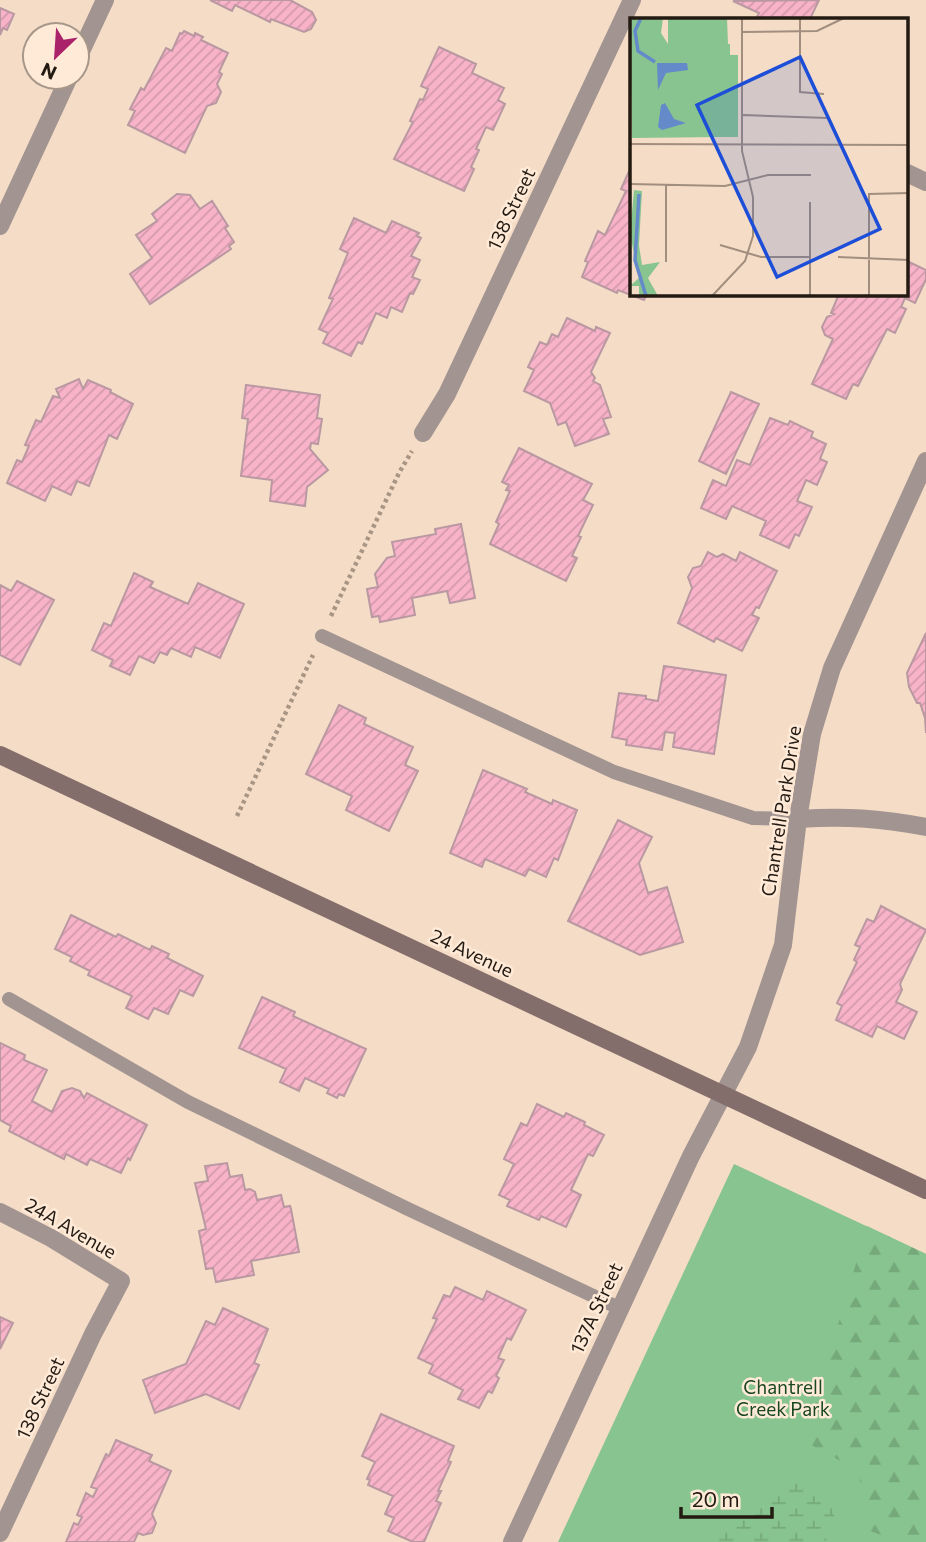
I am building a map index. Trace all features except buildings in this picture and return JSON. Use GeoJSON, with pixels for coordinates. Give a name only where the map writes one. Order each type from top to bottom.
{"type":"FeatureCollection","features":[{"type":"Feature","properties":{"kind":"main road","name":"24 Avenue"},"geometry":{"type":"LineString","coordinates":[[0,755],[926,1190]]}},
{"type":"Feature","properties":{"kind":"street"},"geometry":{"type":"LineString","coordinates":[[91,30],[105,0]]}},
{"type":"Feature","properties":{"kind":"street","name":"138 Street"},"geometry":{"type":"LineString","coordinates":[[423,433],[447,394],[624,39],[632,0]]}},
{"type":"Feature","properties":{"kind":"street"},"geometry":{"type":"LineString","coordinates":[[0,226],[63,91]]}},
{"type":"Feature","properties":{"kind":"street"},"geometry":{"type":"LineString","coordinates":[[908,173],[926,182]]}},
{"type":"Feature","properties":{"kind":"street","name":"Chantrell Park Drive"},"geometry":{"type":"LineString","coordinates":[[723,1094],[748,1047],[783,946],[798,819],[812,734],[832,668],[926,461]]}},
{"type":"Feature","properties":{"kind":"street"},"geometry":{"type":"LineString","coordinates":[[798,819],[847,816],[883,818],[926,827]]}},
{"type":"Feature","properties":{"kind":"street","name":"137A Street"},"geometry":{"type":"LineString","coordinates":[[512,1542],[619,1308],[723,1094]]}},
{"type":"Feature","properties":{"kind":"street","name":"24A Avenue"},"geometry":{"type":"LineString","coordinates":[[0,1212],[51,1238],[121,1281]]}},
{"type":"Feature","properties":{"kind":"street","name":"138 Street"},"geometry":{"type":"LineString","coordinates":[[0,1533],[93,1334],[121,1281]]}},
{"type":"Feature","properties":{"kind":"lane"},"geometry":{"type":"LineString","coordinates":[[322,636],[614,772],[753,818],[798,819]]}},
{"type":"Feature","properties":{"kind":"lane"},"geometry":{"type":"LineString","coordinates":[[9,999],[188,1102],[619,1308]]}},
{"type":"Feature","properties":{"kind":"green space","name":"Chantrell Creek Park"},"geometry":{"type":"Polygon","coordinates":[[[734,1164],[926,1254],[926,1542],[558,1542],[734,1164]]]}},
{"type":"Feature","properties":{"kind":"green space"},"geometry":{"type":"Polygon","coordinates":[[[867,1226],[926,1254],[926,1542],[899,1542],[865,1529],[859,1471],[804,1441],[867,1226]]]}},
{"type":"Feature","properties":{"kind":"green space"},"geometry":{"type":"Polygon","coordinates":[[[797,1478],[818,1491],[834,1506],[834,1527],[825,1542],[710,1542],[735,1515],[797,1478]]]}}]}
